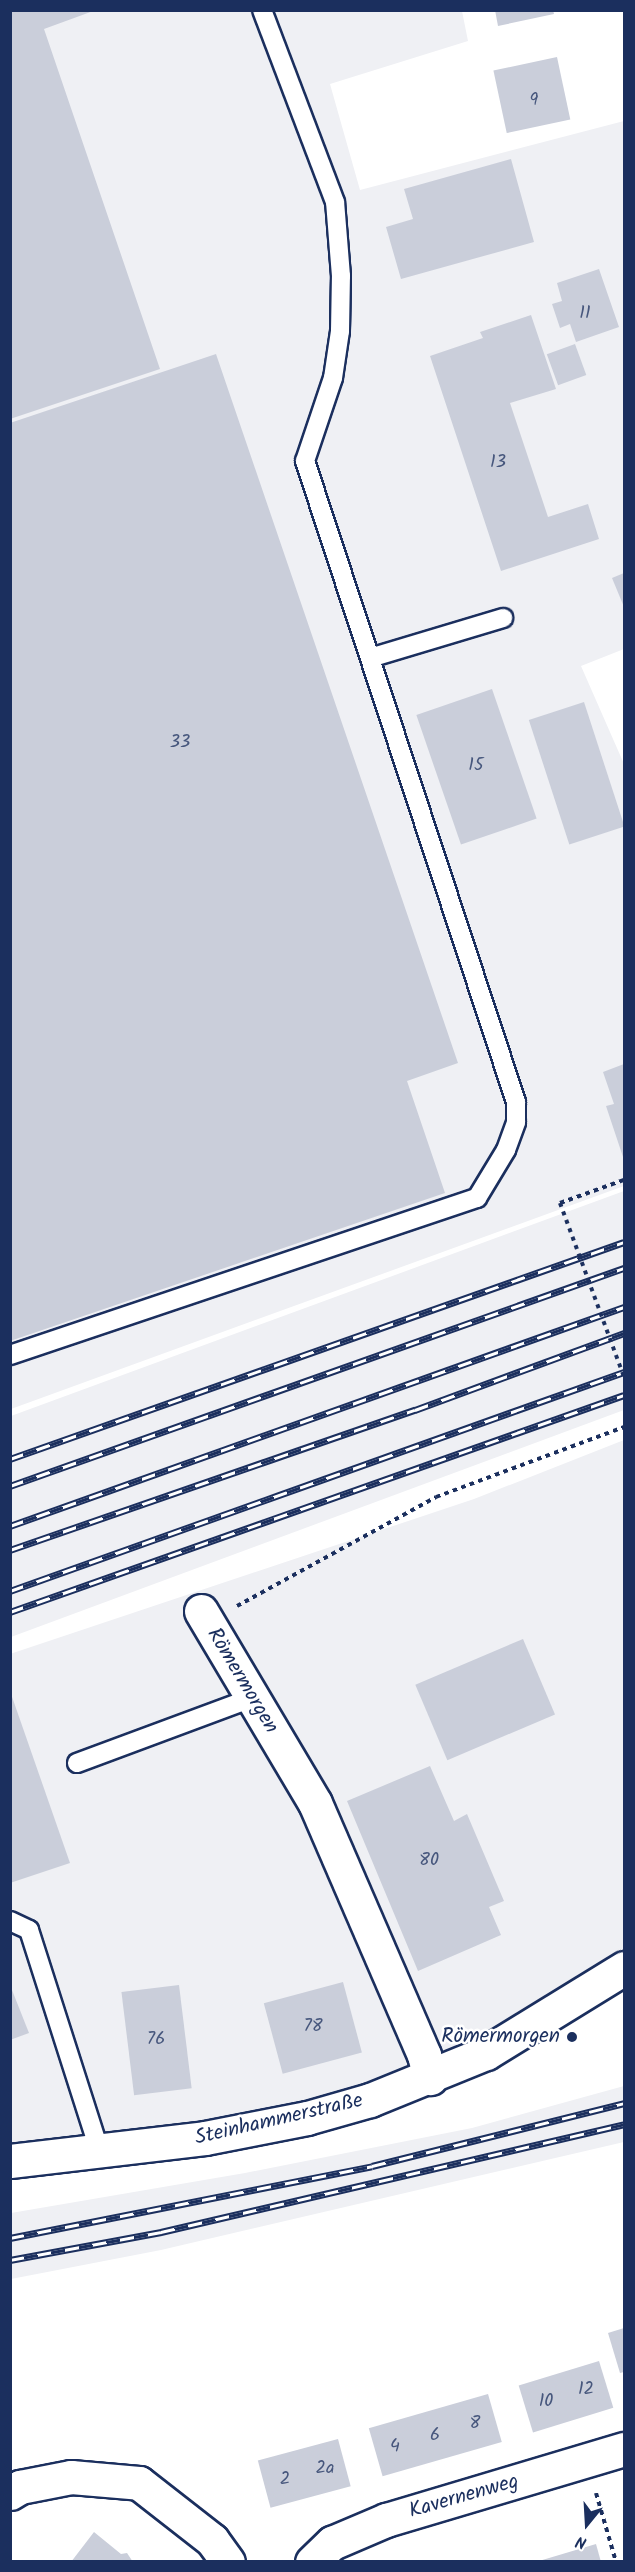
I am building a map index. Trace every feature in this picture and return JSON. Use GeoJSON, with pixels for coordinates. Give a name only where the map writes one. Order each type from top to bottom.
{"type":"FeatureCollection","features":[{"type":"Feature","properties":{"kind":"street","name":"Römermorgen"},"geometry":{"type":"LineString","coordinates":[[201,1611],[315,1803],[424,2055],[430,2078]]}},
{"type":"Feature","properties":{"kind":"street","name":"Steinhammerstraße"},"geometry":{"type":"LineString","coordinates":[[10,2161],[205,2139],[307,2118],[430,2078],[486,2053],[624,1968]]}},
{"type":"Feature","properties":{"kind":"street","name":"Kavernenweg"},"geometry":{"type":"LineString","coordinates":[[312,2562],[332,2543],[386,2520],[624,2449]]}},
{"type":"Feature","properties":{"kind":"street"},"geometry":{"type":"LineString","coordinates":[[10,2493],[20,2487],[71,2477],[139,2483],[212,2540],[228,2562]]}},
{"type":"Feature","properties":{"kind":"lane"},"geometry":{"type":"LineString","coordinates":[[10,1355],[477,1198],[506,1150],[516,1122],[516,1102],[373,657],[305,461],[333,378],[340,331],[341,276],[335,202],[262,10]]}},
{"type":"Feature","properties":{"kind":"lane"},"geometry":{"type":"LineString","coordinates":[[373,657],[503,618]]}},
{"type":"Feature","properties":{"kind":"lane"},"geometry":{"type":"LineString","coordinates":[[77,1763],[252,1698]]}},
{"type":"Feature","properties":{"kind":"lane"},"geometry":{"type":"LineString","coordinates":[[10,1921],[29,1930],[99,2150]]}},
{"type":"Feature","properties":{"kind":"path"},"geometry":{"type":"LineString","coordinates":[[624,1180],[560,1203],[624,1377]]}},
{"type":"Feature","properties":{"kind":"path"},"geometry":{"type":"LineString","coordinates":[[265,1589],[436,1497],[624,1427]]}},
{"type":"Feature","properties":{"kind":"path"},"geometry":{"type":"LineString","coordinates":[[586,2460],[616,2562]]}},
{"type":"Feature","properties":{"kind":"shaded area"},"geometry":{"type":"Polygon","coordinates":[[[11,11],[462,11],[468,41],[330,84],[360,190],[624,121],[624,649],[581,666],[624,764],[624,1186],[11,1409],[11,11]]]}},
{"type":"Feature","properties":{"kind":"shaded area"},"geometry":{"type":"Polygon","coordinates":[[[624,1191],[624,1410],[11,1637],[11,1416],[624,1191]]]}},
{"type":"Feature","properties":{"kind":"shaded area"},"geometry":{"type":"Polygon","coordinates":[[[624,1440],[624,1968],[430,2078],[11,2161],[10,1654],[474,1499],[624,1440]]]}},
{"type":"Feature","properties":{"kind":"shaded area"},"geometry":{"type":"Polygon","coordinates":[[[624,2086],[624,2142],[161,2250],[11,2279],[11,2213],[245,2173],[472,2128],[624,2086]]]}},
{"type":"Feature","properties":{"kind":"building"},"geometry":{"type":"Polygon","coordinates":[[[10,10],[96,10],[44,29],[160,369],[10,419],[10,10]]]}},
{"type":"Feature","properties":{"kind":"building"},"geometry":{"type":"Polygon","coordinates":[[[495,10],[553,10],[554,14],[498,26],[495,10]]]}},
{"type":"Feature","properties":{"kind":"building"},"geometry":{"type":"Polygon","coordinates":[[[557,57],[570,120],[507,133],[493,71],[557,57]]]}},
{"type":"Feature","properties":{"kind":"building"},"geometry":{"type":"Polygon","coordinates":[[[511,159],[534,242],[401,279],[386,227],[413,219],[404,189],[511,159]]]}},
{"type":"Feature","properties":{"kind":"building"},"geometry":{"type":"Polygon","coordinates":[[[599,269],[619,327],[576,342],[570,324],[560,328],[552,304],[562,301],[557,283],[599,269]]]}},
{"type":"Feature","properties":{"kind":"building"},"geometry":{"type":"Polygon","coordinates":[[[531,315],[556,389],[510,403],[548,517],[588,504],[599,539],[501,571],[430,356],[483,338],[480,332],[531,315]]]}},
{"type":"Feature","properties":{"kind":"building"},"geometry":{"type":"Polygon","coordinates":[[[575,344],[586,375],[558,385],[547,354],[575,344]]]}},
{"type":"Feature","properties":{"kind":"building"},"geometry":{"type":"Polygon","coordinates":[[[216,354],[458,1063],[407,1081],[445,1193],[10,1341],[10,423],[216,354]]]}},
{"type":"Feature","properties":{"kind":"building"},"geometry":{"type":"Polygon","coordinates":[[[624,573],[624,607],[612,578],[624,573]]]}},
{"type":"Feature","properties":{"kind":"building"},"geometry":{"type":"Polygon","coordinates":[[[492,689],[537,819],[461,845],[416,715],[492,689]]]}},
{"type":"Feature","properties":{"kind":"building"},"geometry":{"type":"Polygon","coordinates":[[[584,702],[624,827],[569,845],[529,720],[584,702]]]}},
{"type":"Feature","properties":{"kind":"building"},"geometry":{"type":"Polygon","coordinates":[[[624,1064],[624,1160],[606,1106],[614,1104],[603,1072],[624,1064]]]}},
{"type":"Feature","properties":{"kind":"building"},"geometry":{"type":"Polygon","coordinates":[[[523,1639],[555,1714],[447,1760],[415,1685],[523,1639]]]}},
{"type":"Feature","properties":{"kind":"building"},"geometry":{"type":"Polygon","coordinates":[[[10,1691],[70,1863],[10,1883],[10,1691]]]}},
{"type":"Feature","properties":{"kind":"building"},"geometry":{"type":"Polygon","coordinates":[[[430,1766],[454,1821],[467,1814],[504,1901],[489,1907],[501,1935],[418,1971],[347,1801],[430,1766]]]}},
{"type":"Feature","properties":{"kind":"building"},"geometry":{"type":"Polygon","coordinates":[[[343,1982],[362,2053],[283,2074],[264,2003],[343,1982]]]}},
{"type":"Feature","properties":{"kind":"building"},"geometry":{"type":"Polygon","coordinates":[[[10,1985],[29,2033],[10,2040],[10,1985]]]}},
{"type":"Feature","properties":{"kind":"building"},"geometry":{"type":"Polygon","coordinates":[[[179,1985],[192,2088],[134,2095],[121,1992],[179,1985]]]}},
{"type":"Feature","properties":{"kind":"building"},"geometry":{"type":"Polygon","coordinates":[[[624,2328],[624,2372],[620,2373],[608,2333],[624,2328]]]}},
{"type":"Feature","properties":{"kind":"building"},"geometry":{"type":"Polygon","coordinates":[[[599,2361],[613,2408],[533,2432],[519,2386],[599,2361]]]}},
{"type":"Feature","properties":{"kind":"building"},"geometry":{"type":"Polygon","coordinates":[[[488,2394],[502,2442],[383,2476],[369,2428],[488,2394]]]}},
{"type":"Feature","properties":{"kind":"building"},"geometry":{"type":"Polygon","coordinates":[[[338,2439],[351,2486],[271,2508],[258,2460],[338,2439]]]}},
{"type":"Feature","properties":{"kind":"building"},"geometry":{"type":"Polygon","coordinates":[[[94,2532],[121,2554],[127,2553],[133,2562],[71,2562],[94,2532]]]}},
{"type":"Feature","properties":{"kind":"building"},"geometry":{"type":"Polygon","coordinates":[[[596,2544],[601,2562],[539,2562],[539,2561],[596,2544]]]}},
{"type":"Feature","properties":{"kind":"railway"},"geometry":{"type":"LineString","coordinates":[[10,1459],[624,1242]]}},
{"type":"Feature","properties":{"kind":"railway"},"geometry":{"type":"LineString","coordinates":[[10,1486],[624,1268]]}},
{"type":"Feature","properties":{"kind":"railway"},"geometry":{"type":"LineString","coordinates":[[10,1526],[624,1307]]}},
{"type":"Feature","properties":{"kind":"railway"},"geometry":{"type":"LineString","coordinates":[[10,1550],[415,1410],[624,1333]]}},
{"type":"Feature","properties":{"kind":"railway"},"geometry":{"type":"LineString","coordinates":[[10,1591],[624,1372]]}},
{"type":"Feature","properties":{"kind":"railway"},"geometry":{"type":"LineString","coordinates":[[10,1612],[624,1395]]}},
{"type":"Feature","properties":{"kind":"railway"},"geometry":{"type":"LineString","coordinates":[[10,2238],[372,2166],[624,2103]]}},
{"type":"Feature","properties":{"kind":"railway"},"geometry":{"type":"LineString","coordinates":[[10,2260],[161,2232],[624,2124]]}},
{"type":"Feature","properties":{"kind":"place","name":"Römermorgen"},"geometry":{"type":"Point","coordinates":[572,2037]}}]}
